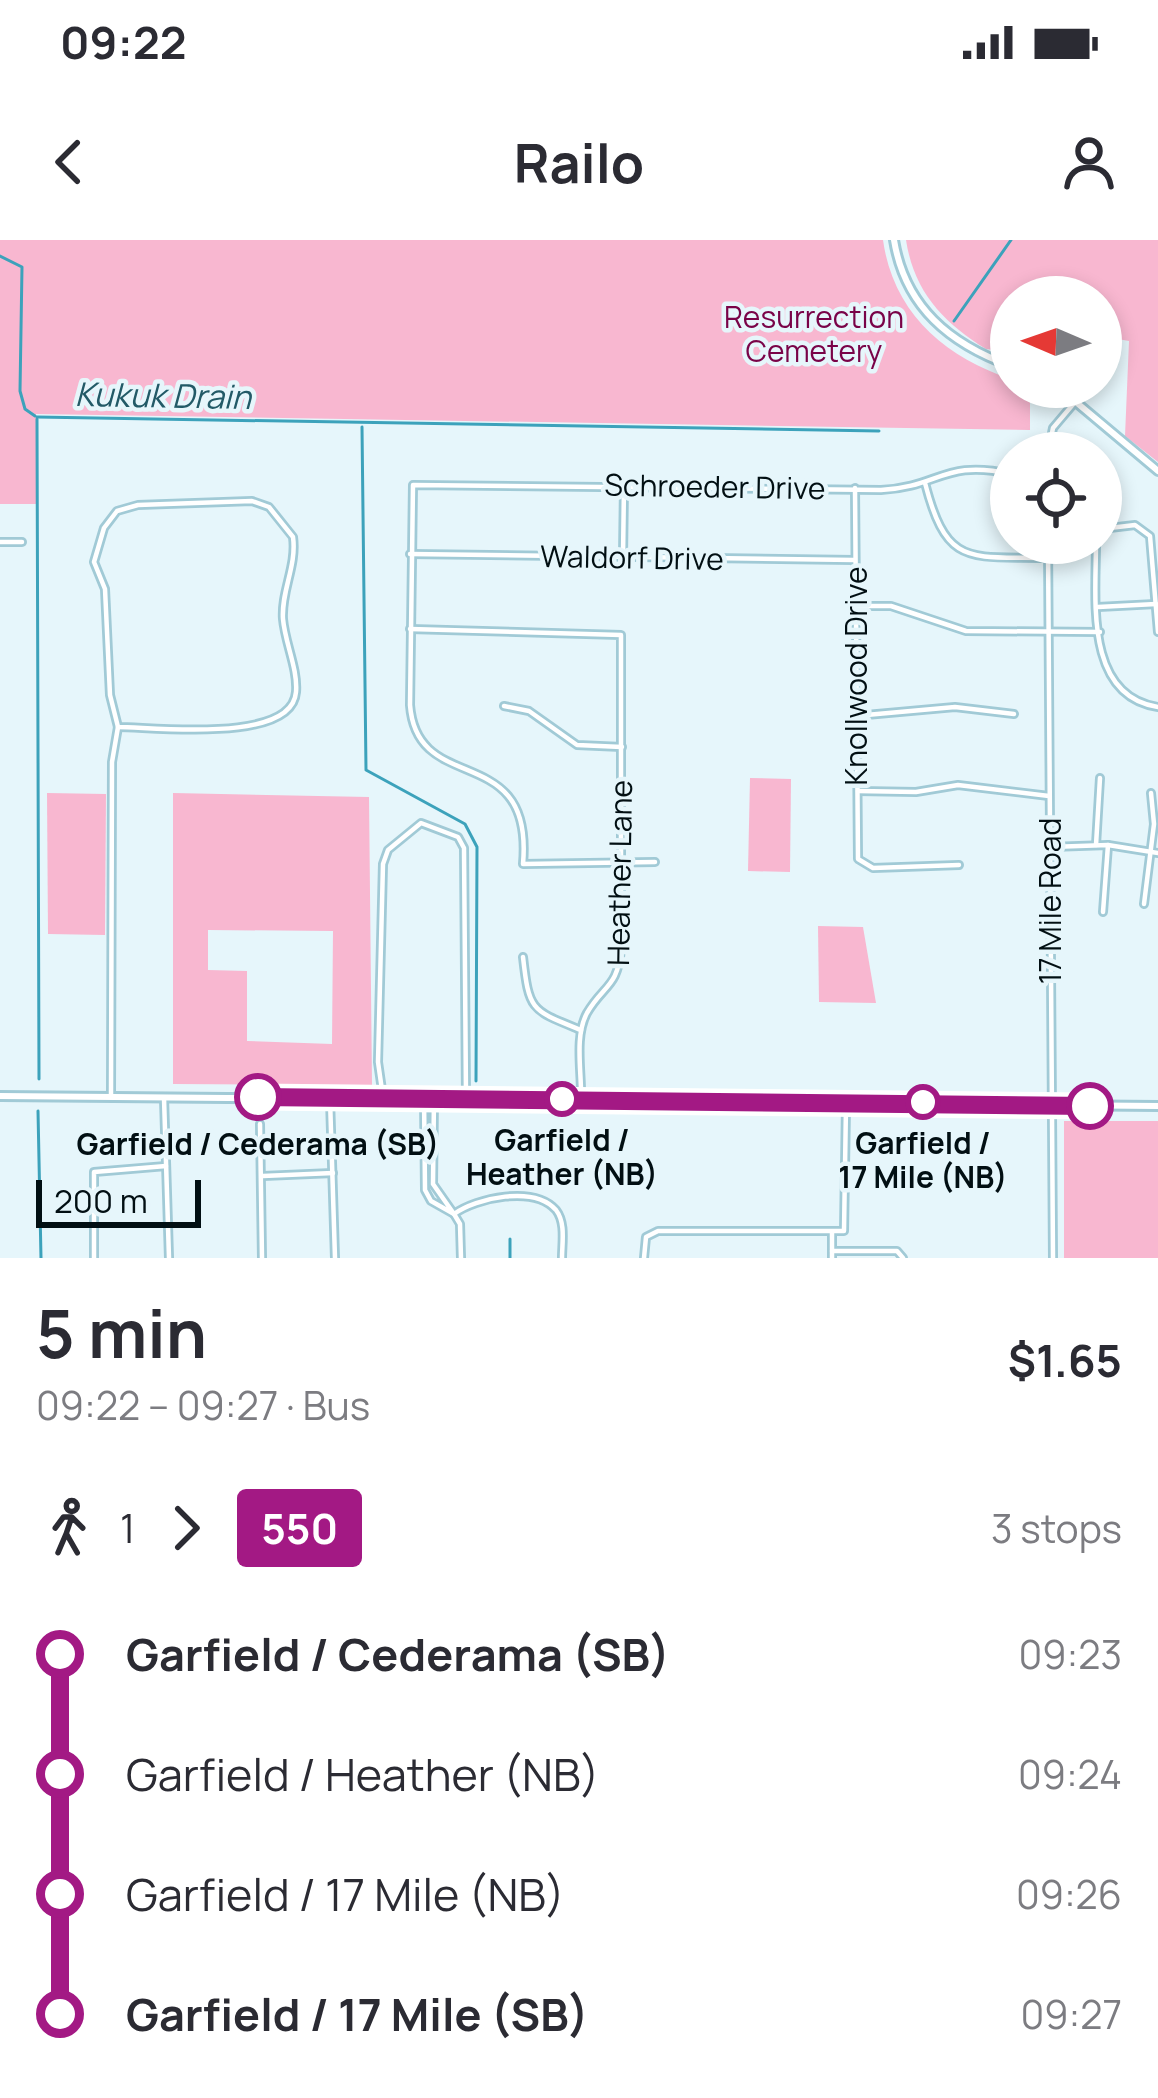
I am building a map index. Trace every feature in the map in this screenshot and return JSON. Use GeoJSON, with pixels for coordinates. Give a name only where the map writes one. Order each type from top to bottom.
{"type":"FeatureCollection","features":[{"type":"Feature","properties":{"kind":"main road"},"geometry":{"type":"LineString","coordinates":[[895,240],[907,283],[940,328],[968,349],[990,358]]}},
{"type":"Feature","properties":{"kind":"main road"},"geometry":{"type":"LineString","coordinates":[[1082,408],[1158,471]]}},
{"type":"Feature","properties":{"kind":"main road"},"geometry":{"type":"LineString","coordinates":[[0,1096],[429,1096],[1158,1106]]}},
{"type":"Feature","properties":{"kind":"street"},"geometry":{"type":"LineString","coordinates":[[1052,432],[1070,408]]}},
{"type":"Feature","properties":{"kind":"street","name":"Schroeder Drive"},"geometry":{"type":"LineString","coordinates":[[410,554],[413,485],[904,489],[955,468],[990,472]]}},
{"type":"Feature","properties":{"kind":"street"},"geometry":{"type":"LineString","coordinates":[[925,483],[938,528],[954,547],[990,556]]}},
{"type":"Feature","properties":{"kind":"street"},"geometry":{"type":"LineString","coordinates":[[623,557],[624,485]]}},
{"type":"Feature","properties":{"kind":"street","name":"Knollwood Drive"},"geometry":{"type":"LineString","coordinates":[[855,488],[860,864],[941,869],[959,865]]}},
{"type":"Feature","properties":{"kind":"street"},"geometry":{"type":"LineString","coordinates":[[111,1096],[112,754],[118,727],[110,695],[105,590],[94,562],[109,519],[121,509],[155,503],[201,507],[252,502],[269,507],[289,529],[294,547],[283,608],[296,687],[289,710],[272,722],[248,727],[118,727]]}},
{"type":"Feature","properties":{"kind":"street"},"geometry":{"type":"LineString","coordinates":[[1122,525],[1148,533],[1158,632]]}},
{"type":"Feature","properties":{"kind":"street"},"geometry":{"type":"LineString","coordinates":[[0,542],[22,542]]}},
{"type":"Feature","properties":{"kind":"street"},"geometry":{"type":"LineString","coordinates":[[410,554],[410,709],[419,738],[437,755],[495,784],[518,803],[524,819],[523,864],[656,862]]}},
{"type":"Feature","properties":{"kind":"street","name":"Waldorf Drive"},"geometry":{"type":"LineString","coordinates":[[410,554],[854,560]]}},
{"type":"Feature","properties":{"kind":"street","name":"17 Mile Road"},"geometry":{"type":"LineString","coordinates":[[1048,564],[1053,1258]]}},
{"type":"Feature","properties":{"kind":"street"},"geometry":{"type":"LineString","coordinates":[[1097,564],[1102,662],[1111,679],[1140,702],[1158,707]]}},
{"type":"Feature","properties":{"kind":"street"},"geometry":{"type":"LineString","coordinates":[[1098,608],[1156,604]]}},
{"type":"Feature","properties":{"kind":"street"},"geometry":{"type":"LineString","coordinates":[[854,606],[891,606],[965,631],[1100,632]]}},
{"type":"Feature","properties":{"kind":"street","name":"Heather Lane"},"geometry":{"type":"LineString","coordinates":[[410,629],[621,635],[619,972],[587,1014],[581,1030]]}},
{"type":"Feature","properties":{"kind":"street"},"geometry":{"type":"LineString","coordinates":[[504,706],[529,711],[577,745],[622,747]]}},
{"type":"Feature","properties":{"kind":"street"},"geometry":{"type":"LineString","coordinates":[[855,716],[955,707],[1014,714]]}},
{"type":"Feature","properties":{"kind":"street"},"geometry":{"type":"LineString","coordinates":[[1096,845],[1100,778]]}},
{"type":"Feature","properties":{"kind":"street"},"geometry":{"type":"LineString","coordinates":[[856,791],[916,792],[958,785],[1048,796]]}},
{"type":"Feature","properties":{"kind":"street"},"geometry":{"type":"LineString","coordinates":[[1144,904],[1154,824],[1151,793]]}},
{"type":"Feature","properties":{"kind":"street"},"geometry":{"type":"LineString","coordinates":[[382,1097],[378,1062],[383,864],[388,850],[421,823],[458,837],[464,848],[466,1097]]}},
{"type":"Feature","properties":{"kind":"street"},"geometry":{"type":"LineString","coordinates":[[1102,912],[1108,845]]}},
{"type":"Feature","properties":{"kind":"street"},"geometry":{"type":"LineString","coordinates":[[1049,847],[1108,845],[1158,853]]}},
{"type":"Feature","properties":{"kind":"street"},"geometry":{"type":"LineString","coordinates":[[523,957],[528,1001],[539,1013],[581,1030],[581,1099]]}},
{"type":"Feature","properties":{"kind":"street"},"geometry":{"type":"LineString","coordinates":[[429,1096],[425,1190],[443,1211],[454,1214],[470,1203],[502,1198],[540,1201],[554,1208],[562,1222],[562,1258]]}},
{"type":"Feature","properties":{"kind":"street"},"geometry":{"type":"LineString","coordinates":[[429,1096],[436,1195],[460,1224],[460,1258]]}},
{"type":"Feature","properties":{"kind":"street"},"geometry":{"type":"LineString","coordinates":[[164,1098],[169,1258]]}},
{"type":"Feature","properties":{"kind":"street"},"geometry":{"type":"LineString","coordinates":[[330,1099],[335,1258]]}},
{"type":"Feature","properties":{"kind":"street"},"geometry":{"type":"LineString","coordinates":[[644,1258],[647,1235],[832,1232],[847,1225],[846,1102]]}},
{"type":"Feature","properties":{"kind":"street"},"geometry":{"type":"LineString","coordinates":[[260,1124],[262,1258]]}},
{"type":"Feature","properties":{"kind":"street"},"geometry":{"type":"LineString","coordinates":[[424,1154],[433,1154]]}},
{"type":"Feature","properties":{"kind":"street"},"geometry":{"type":"LineString","coordinates":[[94,1258],[94,1172],[166,1166]]}},
{"type":"Feature","properties":{"kind":"street"},"geometry":{"type":"LineString","coordinates":[[263,1176],[333,1173]]}},
{"type":"Feature","properties":{"kind":"street"},"geometry":{"type":"LineString","coordinates":[[832,1232],[832,1254],[902,1255]]}},
{"type":"Feature","properties":{"kind":"green space","name":"Resurrection Cemetery"},"geometry":{"type":"Polygon","coordinates":[[[0,240],[883,240],[889,266],[910,310],[944,344],[990,371],[990,408],[1030,408],[1030,430],[36,414],[37,504],[0,504],[0,240]]]}},
{"type":"Feature","properties":{"kind":"green space"},"geometry":{"type":"Polygon","coordinates":[[[906,240],[1158,240],[1158,462],[1125,436],[1129,341],[1122,340],[1122,276],[990,276],[990,349],[956,328],[933,304],[910,259],[906,240]]]}},
{"type":"Feature","properties":{"kind":"green space"},"geometry":{"type":"Polygon","coordinates":[[[750,778],[791,779],[790,872],[748,871],[750,778]]]}},
{"type":"Feature","properties":{"kind":"green space"},"geometry":{"type":"Polygon","coordinates":[[[47,793],[106,794],[105,935],[48,934],[47,793]]]}},
{"type":"Feature","properties":{"kind":"green space"},"geometry":{"type":"Polygon","coordinates":[[[173,793],[369,797],[372,1085],[173,1084],[173,793]],[[208,930],[208,970],[247,971],[247,1041],[332,1044],[333,931],[208,930]]]}},
{"type":"Feature","properties":{"kind":"green space"},"geometry":{"type":"Polygon","coordinates":[[[818,926],[863,927],[876,1003],[819,1002],[818,926]]]}},
{"type":"Feature","properties":{"kind":"green space"},"geometry":{"type":"Polygon","coordinates":[[[1064,1121],[1158,1121],[1158,1258],[1064,1258],[1064,1121]]]}},
{"type":"Feature","properties":{"kind":"waterway","name":"Kukuk Drain"},"geometry":{"type":"LineString","coordinates":[[954,321],[1011,240]]}},
{"type":"Feature","properties":{"kind":"waterway"},"geometry":{"type":"LineString","coordinates":[[0,256],[22,267],[20,391],[25,409],[35,416]]}},
{"type":"Feature","properties":{"kind":"waterway","name":"Kukuk Drain"},"geometry":{"type":"LineString","coordinates":[[37,417],[879,431]]}},
{"type":"Feature","properties":{"kind":"waterway","name":"Kukuk Drain"},"geometry":{"type":"LineString","coordinates":[[37,419],[39,1079]]}},
{"type":"Feature","properties":{"kind":"waterway"},"geometry":{"type":"LineString","coordinates":[[362,427],[366,770],[465,824],[477,847],[476,1081]]}},
{"type":"Feature","properties":{"kind":"waterway","name":"Kukuk Drain"},"geometry":{"type":"LineString","coordinates":[[38,1111],[41,1258]]}},
{"type":"Feature","properties":{"kind":"waterway"},"geometry":{"type":"LineString","coordinates":[[510,1239],[510,1258]]}},
{"type":"Feature","properties":{"kind":"bus line","name":"550"},"geometry":{"type":"LineString","coordinates":[[258,1097],[1090,1106]]}},
{"type":"Feature","properties":{"kind":"place","name":"Garfield / Cederama (SB)"},"geometry":{"type":"Point","coordinates":[258,1097]}},
{"type":"Feature","properties":{"kind":"place","name":"Garfield / Heather (NB)"},"geometry":{"type":"Point","coordinates":[562,1099]}},
{"type":"Feature","properties":{"kind":"place","name":"Garfield / 17 Mile (NB)"},"geometry":{"type":"Point","coordinates":[923,1102]}}]}
